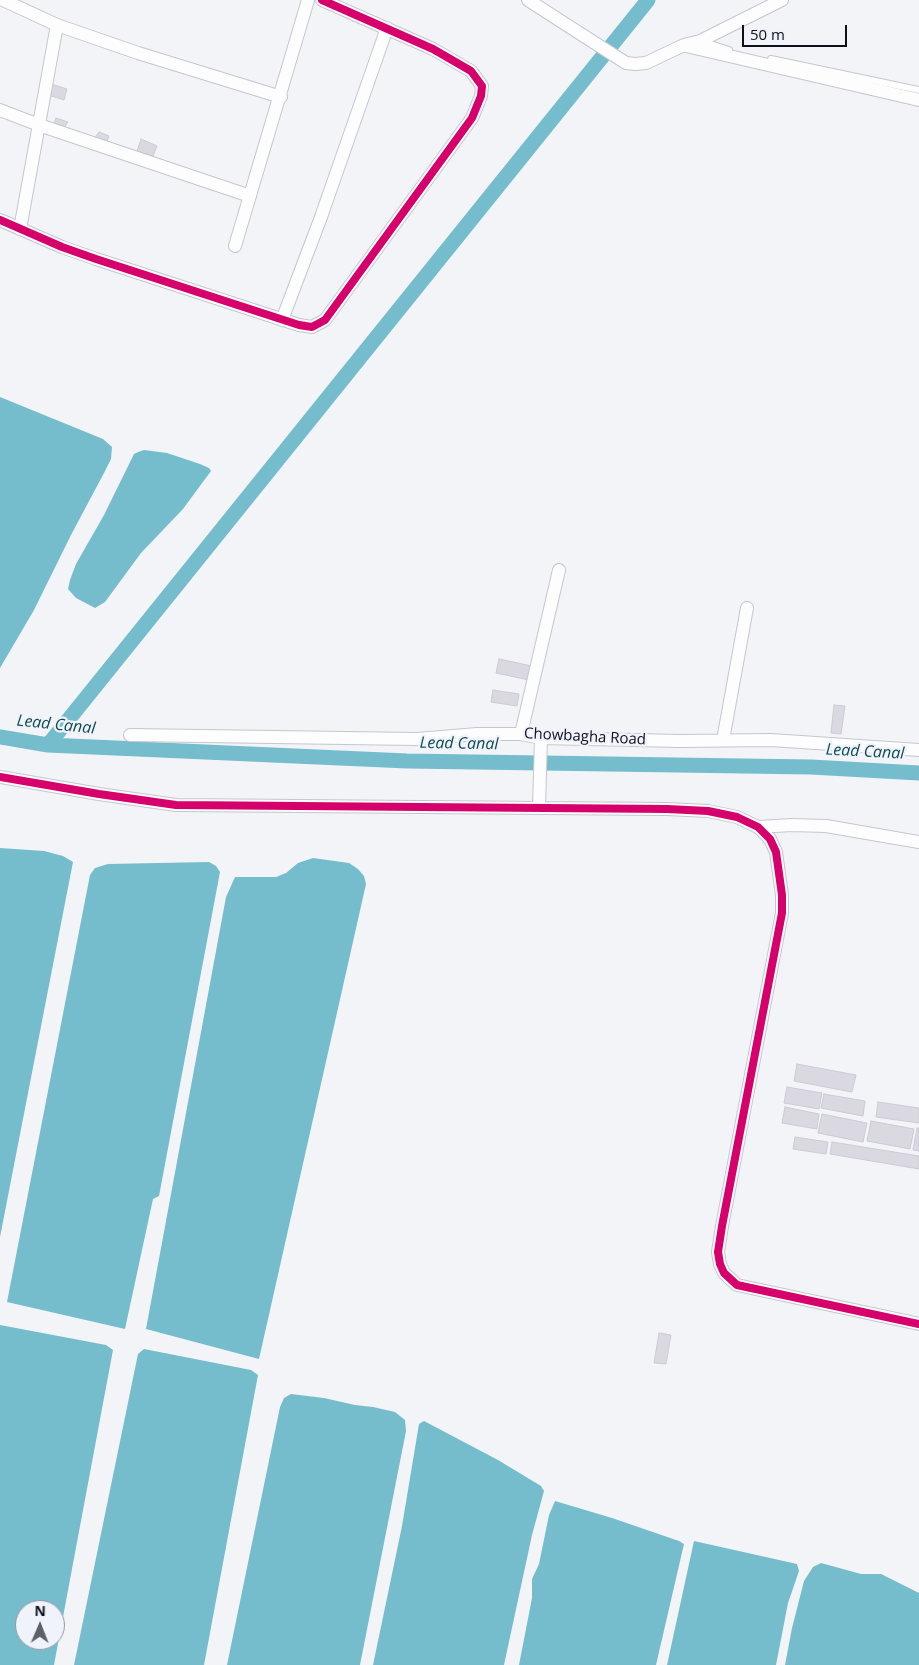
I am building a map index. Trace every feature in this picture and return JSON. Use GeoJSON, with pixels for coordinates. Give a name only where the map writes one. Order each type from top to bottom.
{"type":"FeatureCollection","features":[{"type":"Feature","properties":{"kind":"street"},"geometry":{"type":"LineString","coordinates":[[3,0],[58,25],[138,54],[280,97]]}},
{"type":"Feature","properties":{"kind":"street"},"geometry":{"type":"LineString","coordinates":[[235,246],[308,0]]}},
{"type":"Feature","properties":{"kind":"street"},"geometry":{"type":"LineString","coordinates":[[0,220],[96,260],[282,320],[312,327],[324,320],[472,118],[482,96],[482,86],[471,71],[433,49],[322,0]]}},
{"type":"Feature","properties":{"kind":"street"},"geometry":{"type":"LineString","coordinates":[[528,0],[626,63],[635,64],[646,62],[700,41],[782,0]]}},
{"type":"Feature","properties":{"kind":"street"},"geometry":{"type":"LineString","coordinates":[[20,229],[58,25]]}},
{"type":"Feature","properties":{"kind":"street"},"geometry":{"type":"LineString","coordinates":[[282,320],[324,209],[387,28]]}},
{"type":"Feature","properties":{"kind":"street"},"geometry":{"type":"LineString","coordinates":[[684,46],[919,100]]}},
{"type":"Feature","properties":{"kind":"street"},"geometry":{"type":"LineString","coordinates":[[0,110],[250,196]]}},
{"type":"Feature","properties":{"kind":"street"},"geometry":{"type":"LineString","coordinates":[[521,734],[559,570]]}},
{"type":"Feature","properties":{"kind":"street"},"geometry":{"type":"LineString","coordinates":[[723,740],[747,608]]}},
{"type":"Feature","properties":{"kind":"street","name":"Chowbagha Road"},"geometry":{"type":"LineString","coordinates":[[130,736],[417,739],[477,734],[521,734],[541,738],[771,740],[919,750]]}},
{"type":"Feature","properties":{"kind":"street"},"geometry":{"type":"LineString","coordinates":[[540,807],[541,738]]}},
{"type":"Feature","properties":{"kind":"street"},"geometry":{"type":"LineString","coordinates":[[0,776],[99,794],[176,805],[540,807],[708,811],[737,817],[758,827],[770,839],[776,852],[782,895],[782,913],[722,1226],[718,1252],[720,1264],[724,1273],[737,1285],[919,1324]]}},
{"type":"Feature","properties":{"kind":"street"},"geometry":{"type":"LineString","coordinates":[[758,827],[826,826],[919,842]]}},
{"type":"Feature","properties":{"kind":"lane"},"geometry":{"type":"LineString","coordinates":[[700,41],[734,52],[919,90]]}},
{"type":"Feature","properties":{"kind":"water"},"geometry":{"type":"Polygon","coordinates":[[[0,397],[103,439],[112,447],[111,459],[104,473],[34,610],[0,668],[0,397]]]}},
{"type":"Feature","properties":{"kind":"water"},"geometry":{"type":"Polygon","coordinates":[[[144,450],[167,453],[200,464],[211,471],[183,509],[141,553],[105,602],[95,608],[76,598],[68,589],[70,580],[76,564],[104,515],[134,454],[144,450]]]}},
{"type":"Feature","properties":{"kind":"water"},"geometry":{"type":"Polygon","coordinates":[[[0,848],[44,851],[63,856],[73,862],[0,1237],[0,848]]]}},
{"type":"Feature","properties":{"kind":"water"},"geometry":{"type":"Polygon","coordinates":[[[313,858],[349,863],[364,876],[366,884],[259,1359],[146,1329],[226,897],[235,877],[276,877],[286,873],[298,863],[313,858]]]}},
{"type":"Feature","properties":{"kind":"water"},"geometry":{"type":"Polygon","coordinates":[[[209,862],[216,866],[220,872],[159,1196],[153,1199],[125,1329],[7,1302],[90,875],[95,868],[108,864],[209,862]]]}},
{"type":"Feature","properties":{"kind":"water"},"geometry":{"type":"Polygon","coordinates":[[[0,1325],[106,1345],[113,1350],[65,1606],[65,1600],[15,1600],[15,1650],[57,1650],[54,1665],[0,1665],[0,1325]]]}},
{"type":"Feature","properties":{"kind":"water"},"geometry":{"type":"Polygon","coordinates":[[[144,1349],[251,1370],[258,1375],[204,1665],[74,1665],[138,1354],[144,1349]]]}},
{"type":"Feature","properties":{"kind":"water"},"geometry":{"type":"Polygon","coordinates":[[[291,1394],[324,1398],[395,1412],[405,1420],[406,1431],[360,1665],[227,1665],[280,1407],[284,1398],[291,1394]]]}},
{"type":"Feature","properties":{"kind":"water"},"geometry":{"type":"Polygon","coordinates":[[[424,1421],[498,1460],[541,1486],[544,1491],[532,1535],[504,1665],[373,1665],[402,1526],[419,1424],[424,1421]]]}},
{"type":"Feature","properties":{"kind":"water"},"geometry":{"type":"Polygon","coordinates":[[[555,1501],[612,1518],[684,1544],[656,1665],[519,1665],[532,1598],[532,1579],[539,1564],[549,1515],[555,1501]]]}},
{"type":"Feature","properties":{"kind":"water"},"geometry":{"type":"Polygon","coordinates":[[[694,1541],[797,1564],[799,1571],[788,1603],[776,1665],[667,1665],[694,1541]]]}},
{"type":"Feature","properties":{"kind":"water"},"geometry":{"type":"Polygon","coordinates":[[[821,1563],[861,1574],[881,1574],[919,1593],[919,1665],[785,1665],[804,1581],[813,1567],[821,1563]]]}},
{"type":"Feature","properties":{"kind":"building"},"geometry":{"type":"Polygon","coordinates":[[[51,84],[67,89],[64,100],[48,95],[51,84]]]}},
{"type":"Feature","properties":{"kind":"building"},"geometry":{"type":"Polygon","coordinates":[[[56,118],[68,122],[63,129],[53,126],[56,118]]]}},
{"type":"Feature","properties":{"kind":"building"},"geometry":{"type":"Polygon","coordinates":[[[99,132],[109,136],[106,144],[94,139],[99,132]]]}},
{"type":"Feature","properties":{"kind":"building"},"geometry":{"type":"Polygon","coordinates":[[[141,139],[157,146],[153,156],[137,151],[141,139]]]}},
{"type":"Feature","properties":{"kind":"building"},"geometry":{"type":"Polygon","coordinates":[[[499,659],[532,666],[529,680],[496,673],[499,659]]]}},
{"type":"Feature","properties":{"kind":"building"},"geometry":{"type":"Polygon","coordinates":[[[493,690],[519,694],[517,706],[491,702],[493,690]]]}},
{"type":"Feature","properties":{"kind":"building"},"geometry":{"type":"Polygon","coordinates":[[[834,705],[845,706],[841,734],[831,733],[834,705]]]}},
{"type":"Feature","properties":{"kind":"building"},"geometry":{"type":"Polygon","coordinates":[[[797,1064],[856,1075],[852,1092],[794,1081],[797,1064]]]}},
{"type":"Feature","properties":{"kind":"building"},"geometry":{"type":"Polygon","coordinates":[[[787,1087],[822,1093],[819,1109],[784,1103],[787,1087]]]}},
{"type":"Feature","properties":{"kind":"building"},"geometry":{"type":"Polygon","coordinates":[[[824,1094],[865,1101],[863,1116],[821,1108],[824,1094]]]}},
{"type":"Feature","properties":{"kind":"building"},"geometry":{"type":"Polygon","coordinates":[[[878,1102],[919,1108],[919,1123],[876,1117],[878,1102]]]}},
{"type":"Feature","properties":{"kind":"building"},"geometry":{"type":"Polygon","coordinates":[[[785,1107],[819,1114],[817,1129],[782,1123],[785,1107]]]}},
{"type":"Feature","properties":{"kind":"building"},"geometry":{"type":"Polygon","coordinates":[[[822,1114],[867,1123],[863,1142],[818,1133],[822,1114]]]}},
{"type":"Feature","properties":{"kind":"building"},"geometry":{"type":"Polygon","coordinates":[[[871,1121],[914,1129],[910,1149],[867,1141],[871,1121]]]}},
{"type":"Feature","properties":{"kind":"building"},"geometry":{"type":"Polygon","coordinates":[[[917,1128],[919,1128],[919,1151],[913,1150],[917,1128]]]}},
{"type":"Feature","properties":{"kind":"building"},"geometry":{"type":"Polygon","coordinates":[[[795,1137],[828,1142],[826,1154],[793,1149],[795,1137]]]}},
{"type":"Feature","properties":{"kind":"building"},"geometry":{"type":"Polygon","coordinates":[[[832,1142],[919,1156],[919,1169],[830,1154],[832,1142]]]}},
{"type":"Feature","properties":{"kind":"building"},"geometry":{"type":"Polygon","coordinates":[[[659,1333],[671,1335],[666,1364],[654,1363],[659,1333]]]}},
{"type":"Feature","properties":{"kind":"waterway"},"geometry":{"type":"LineString","coordinates":[[48,745],[648,0]]}},
{"type":"Feature","properties":{"kind":"waterway","name":"Lead Canal"},"geometry":{"type":"LineString","coordinates":[[0,737],[48,745],[407,761],[811,767],[919,773]]}},
{"type":"Feature","properties":{"kind":"cycle path"},"geometry":{"type":"LineString","coordinates":[[0,220],[62,247],[96,259],[299,325],[312,327],[325,320],[472,118],[481,96],[482,86],[471,71],[433,49],[322,0]]}},
{"type":"Feature","properties":{"kind":"cycle path"},"geometry":{"type":"LineString","coordinates":[[0,777],[176,805],[667,809],[708,811],[737,817],[758,827],[770,839],[776,852],[782,895],[782,913],[722,1226],[718,1252],[720,1264],[724,1273],[737,1285],[919,1324]]}}]}
